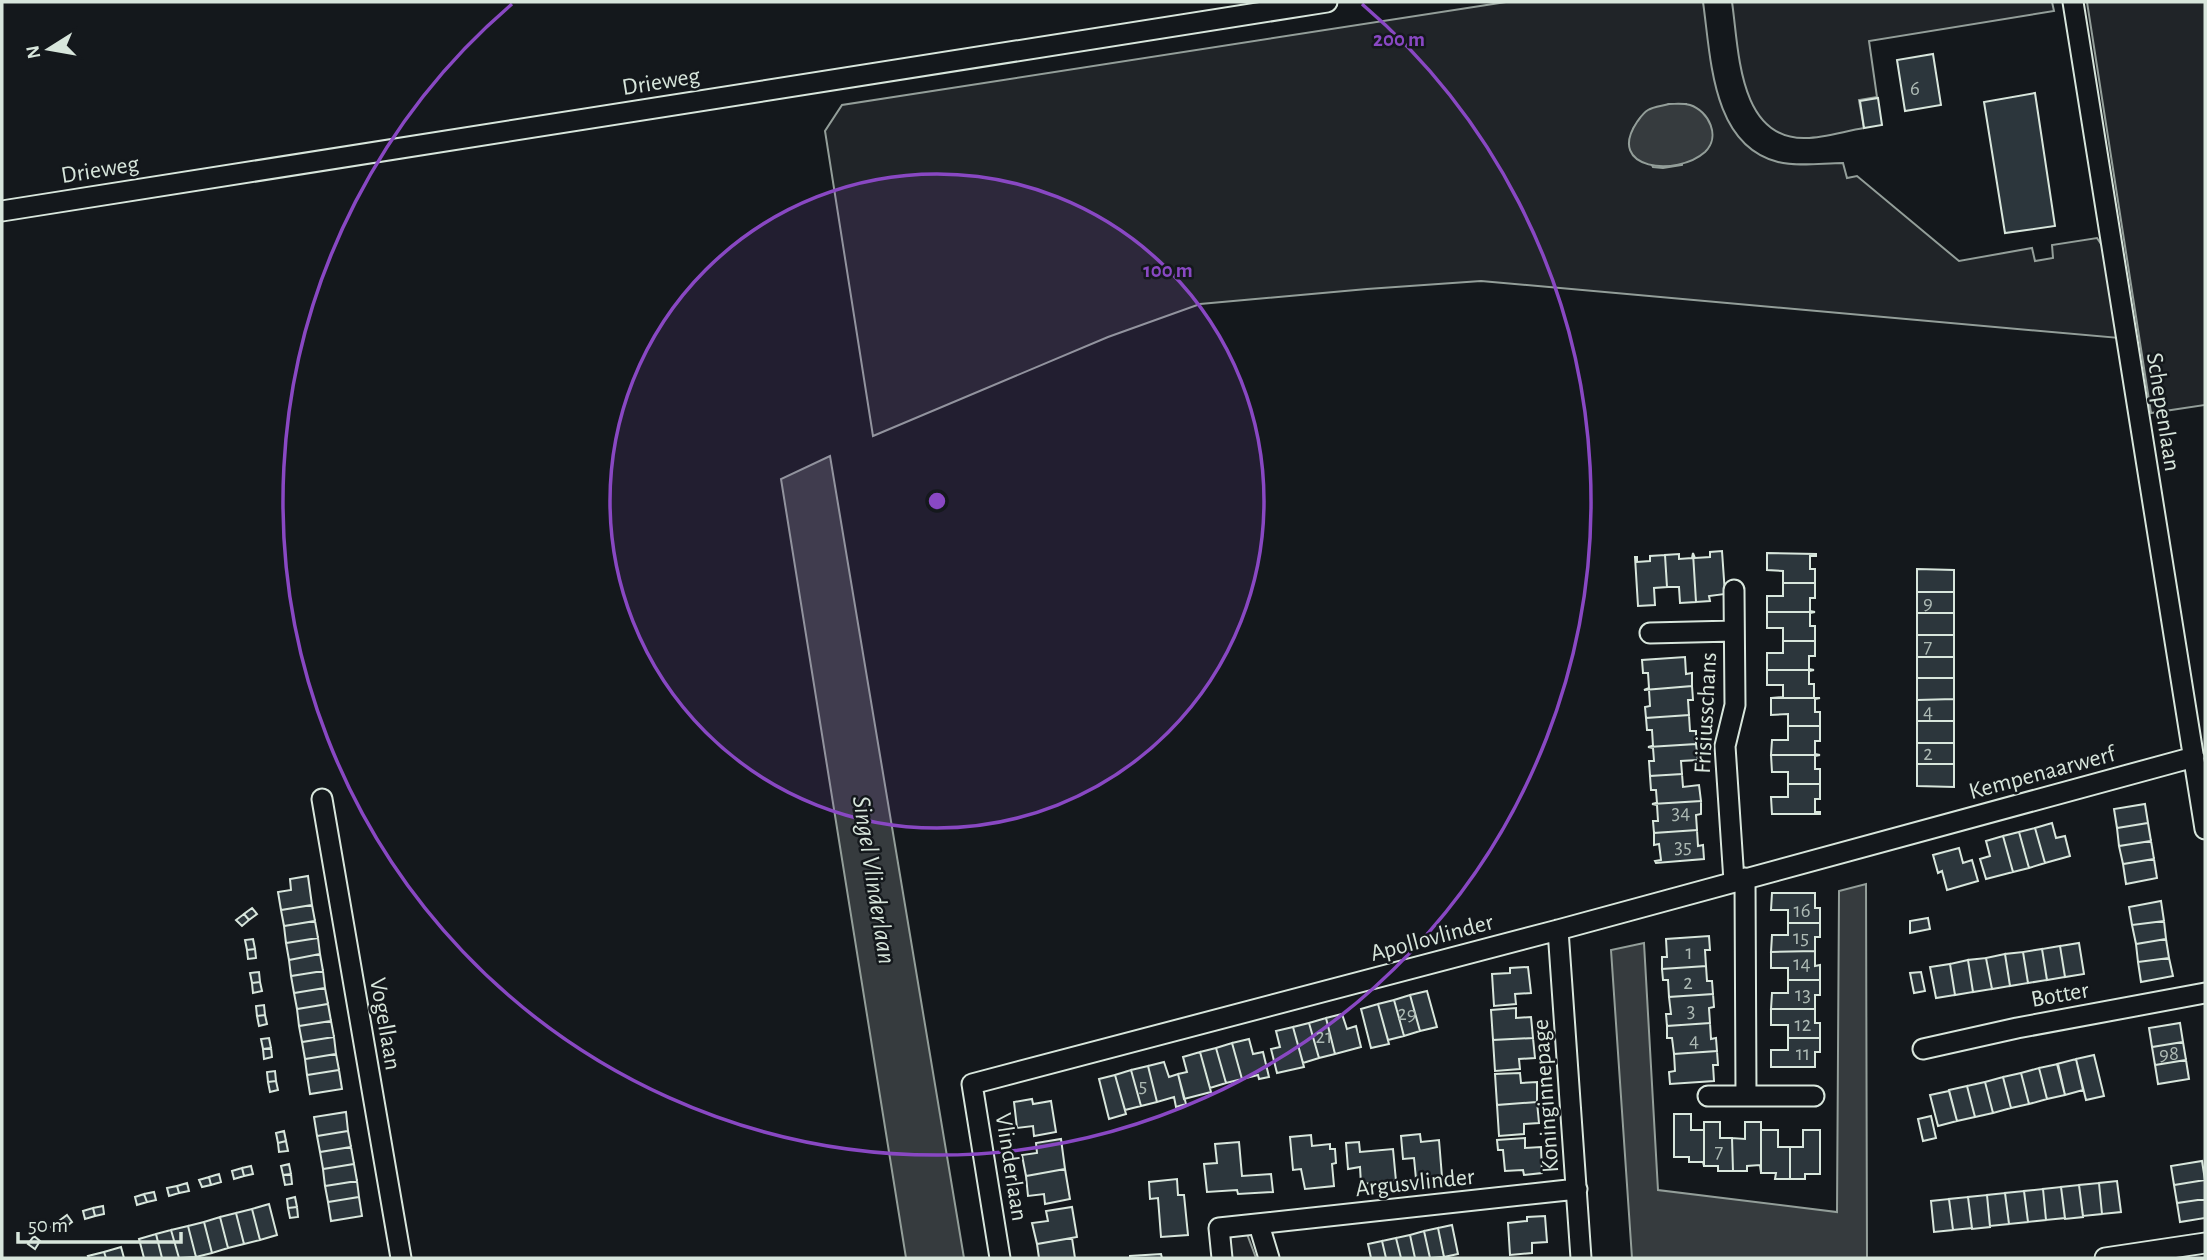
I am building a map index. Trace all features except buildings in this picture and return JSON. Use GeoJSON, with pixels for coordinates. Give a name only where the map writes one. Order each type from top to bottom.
{"type":"FeatureCollection","features":[{"type":"Feature","properties":{"kind":"street","name":"Drieweg"},"geometry":{"type":"LineString","coordinates":[[2,211],[1327,2]]}},
{"type":"Feature","properties":{"kind":"street","name":"Schepenlaan"},"geometry":{"type":"LineString","coordinates":[[2073,2],[2205,829]]}},
{"type":"Feature","properties":{"kind":"street","name":"Frisiusschans"},"geometry":{"type":"LineString","coordinates":[[1734,590],[1735,705],[1725,746],[1739,880],[1746,1095]]}},
{"type":"Feature","properties":{"kind":"street","name":"Frisiusschans"},"geometry":{"type":"LineString","coordinates":[[1650,633],[1734,631]]}},
{"type":"Feature","properties":{"kind":"street","name":"Kempenaarwerf"},"geometry":{"type":"LineString","coordinates":[[1902,836],[2194,757]]}},
{"type":"Feature","properties":{"kind":"street","name":"Vogellaan"},"geometry":{"type":"LineString","coordinates":[[322,799],[401,1258]]}},
{"type":"Feature","properties":{"kind":"street","name":"Apollovlinder"},"geometry":{"type":"LineString","coordinates":[[972,1084],[1558,930],[1902,836]]}},
{"type":"Feature","properties":{"kind":"street","name":"Koninginnepage"},"geometry":{"type":"LineString","coordinates":[[1558,930],[1581,1258]]}},
{"type":"Feature","properties":{"kind":"street","name":"Botter"},"geometry":{"type":"LineString","coordinates":[[1923,1049],[2017,1027],[2205,993]]}},
{"type":"Feature","properties":{"kind":"street","name":"Vlinderlaan"},"geometry":{"type":"LineString","coordinates":[[972,1084],[1000,1258]]}},
{"type":"Feature","properties":{"kind":"street"},"geometry":{"type":"LineString","coordinates":[[1708,1096],[1814,1096]]}},
{"type":"Feature","properties":{"kind":"street","name":"Argusvlinder"},"geometry":{"type":"LineString","coordinates":[[1222,1258],[1219,1228],[1577,1189]]}},
{"type":"Feature","properties":{"kind":"street"},"geometry":{"type":"LineString","coordinates":[[1259,1225],[1269,1258]]}},
{"type":"Feature","properties":{"kind":"street"},"geometry":{"type":"LineString","coordinates":[[2105,1258],[2205,1243]]}},
{"type":"Feature","properties":{"kind":"shaded area"},"geometry":{"type":"Polygon","coordinates":[[[1506,2],[1703,2],[1718,96],[1739,138],[1756,152],[1778,162],[1802,165],[1843,163],[1847,178],[1857,176],[1959,261],[2032,248],[2035,261],[2053,258],[2052,245],[2097,238],[2105,250],[2119,338],[1481,281],[1367,289],[1200,304],[1108,337],[873,436],[825,131],[842,105],[1506,2]],[[1669,104],[1641,117],[1633,129],[1653,167],[1682,165],[1686,104],[1669,104]]]}},
{"type":"Feature","properties":{"kind":"shaded area"},"geometry":{"type":"Polygon","coordinates":[[[1732,2],[2052,2],[2054,11],[1869,41],[1877,97],[1859,100],[1864,128],[1806,138],[1784,135],[1767,124],[1755,108],[1746,88],[1741,66],[1732,2]]]}},
{"type":"Feature","properties":{"kind":"shaded area"},"geometry":{"type":"Polygon","coordinates":[[[2087,2],[2205,2],[2205,405],[2151,413],[2087,2]]]}},
{"type":"Feature","properties":{"kind":"shaded area"},"geometry":{"type":"Polygon","coordinates":[[[1247,1234],[1256,1258],[1231,1258],[1230,1235],[1247,1234]]]}},
{"type":"Feature","properties":{"kind":"water"},"geometry":{"type":"Polygon","coordinates":[[[1669,104],[1690,105],[1703,113],[1711,125],[1710,146],[1693,160],[1678,165],[1649,164],[1637,159],[1630,150],[1630,138],[1637,122],[1648,110],[1669,104]]]}},
{"type":"Feature","properties":{"kind":"water","name":"Singel Vlinderlaan"},"geometry":{"type":"Polygon","coordinates":[[[830,456],[964,1258],[906,1258],[781,479],[830,456]]]}},
{"type":"Feature","properties":{"kind":"water"},"geometry":{"type":"Polygon","coordinates":[[[1866,884],[1867,1258],[1632,1258],[1611,950],[1644,943],[1658,1190],[1837,1212],[1839,891],[1866,884]]]}}]}
